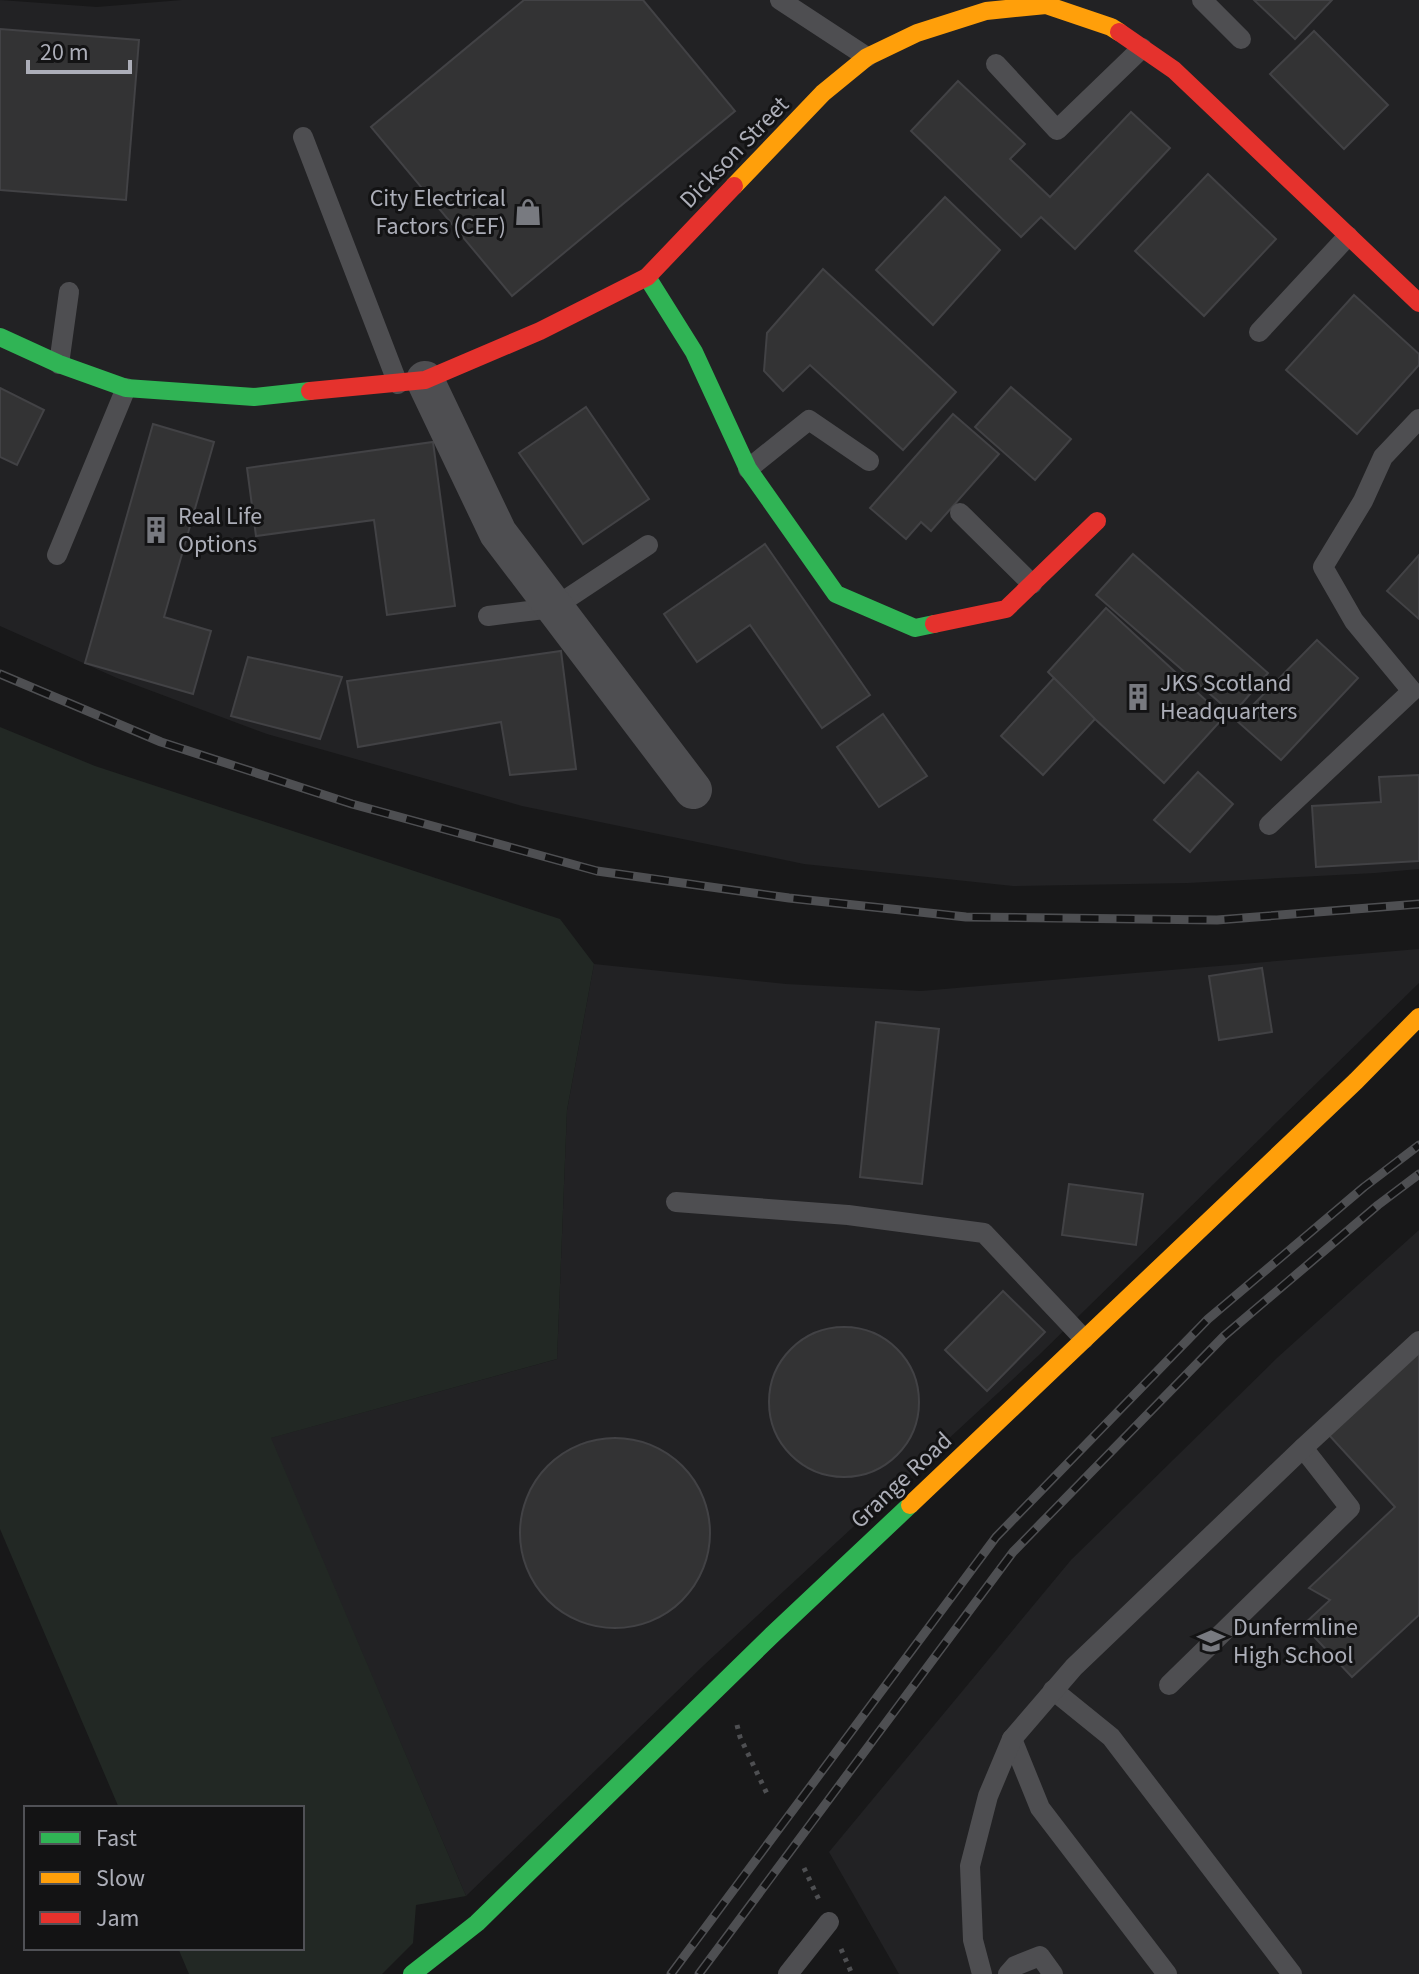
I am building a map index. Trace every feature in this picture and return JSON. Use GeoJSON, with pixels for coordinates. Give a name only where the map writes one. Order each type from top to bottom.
{"type":"FeatureCollection","features":[{"type":"Feature","properties":{"kind":"street","name":"Dickson Street"},"geometry":{"type":"LineString","coordinates":[[0,337],[59,364],[126,388],[254,397],[411,382],[540,331],[647,277],[823,93],[867,57],[917,33],[986,11],[1046,2],[1111,27],[1174,70],[1419,303]]}},
{"type":"Feature","properties":{"kind":"street"},"geometry":{"type":"LineString","coordinates":[[647,277],[694,352],[748,469],[836,594],[915,628],[1006,609],[1097,521]]}},
{"type":"Feature","properties":{"kind":"street"},"geometry":{"type":"LineString","coordinates":[[411,382],[498,533],[693,790]]}},
{"type":"Feature","properties":{"kind":"street","name":"Grange Road"},"geometry":{"type":"LineString","coordinates":[[412,1974],[477,1923],[772,1635],[1356,1081],[1419,1017]]}},
{"type":"Feature","properties":{"kind":"lane"},"geometry":{"type":"LineString","coordinates":[[780,0],[867,57]]}},
{"type":"Feature","properties":{"kind":"lane"},"geometry":{"type":"LineString","coordinates":[[1202,0],[1241,39]]}},
{"type":"Feature","properties":{"kind":"lane"},"geometry":{"type":"LineString","coordinates":[[996,64],[1057,130],[1142,48]]}},
{"type":"Feature","properties":{"kind":"lane"},"geometry":{"type":"LineString","coordinates":[[303,137],[411,382]]}},
{"type":"Feature","properties":{"kind":"lane"},"geometry":{"type":"LineString","coordinates":[[1259,332],[1348,236]]}},
{"type":"Feature","properties":{"kind":"lane"},"geometry":{"type":"LineString","coordinates":[[59,364],[69,292]]}},
{"type":"Feature","properties":{"kind":"lane"},"geometry":{"type":"LineString","coordinates":[[57,555],[126,388]]}},
{"type":"Feature","properties":{"kind":"lane"},"geometry":{"type":"LineString","coordinates":[[1269,825],[1412,691],[1354,621],[1323,567],[1363,501],[1383,457],[1419,419]]}},
{"type":"Feature","properties":{"kind":"lane"},"geometry":{"type":"LineString","coordinates":[[748,469],[809,420],[869,461]]}},
{"type":"Feature","properties":{"kind":"lane"},"geometry":{"type":"LineString","coordinates":[[960,513],[1032,584]]}},
{"type":"Feature","properties":{"kind":"lane"},"geometry":{"type":"LineString","coordinates":[[488,616],[553,608],[648,545]]}},
{"type":"Feature","properties":{"kind":"lane"},"geometry":{"type":"LineString","coordinates":[[676,1202],[848,1215],[984,1233],[1084,1339]]}},
{"type":"Feature","properties":{"kind":"lane"},"geometry":{"type":"LineString","coordinates":[[982,1974],[973,1940],[970,1866],[988,1796],[1012,1739],[1074,1667],[1419,1341]]}},
{"type":"Feature","properties":{"kind":"lane"},"geometry":{"type":"LineString","coordinates":[[1169,1685],[1350,1508],[1303,1448]]}},
{"type":"Feature","properties":{"kind":"lane"},"geometry":{"type":"LineString","coordinates":[[1053,1690],[1111,1737],[1292,1974]]}},
{"type":"Feature","properties":{"kind":"lane"},"geometry":{"type":"LineString","coordinates":[[1012,1739],[1040,1808],[1167,1974]]}},
{"type":"Feature","properties":{"kind":"lane"},"geometry":{"type":"LineString","coordinates":[[788,1974],[829,1922]]}},
{"type":"Feature","properties":{"kind":"lane"},"geometry":{"type":"LineString","coordinates":[[1008,1974],[1015,1966],[1040,1956],[1053,1974]]}},
{"type":"Feature","properties":{"kind":"path"},"geometry":{"type":"LineString","coordinates":[[734,1713],[740,1737],[769,1798]]}},
{"type":"Feature","properties":{"kind":"path"},"geometry":{"type":"LineString","coordinates":[[804,1868],[829,1922]]}},
{"type":"Feature","properties":{"kind":"shaded area"},"geometry":{"type":"Polygon","coordinates":[[[0,0],[97,7],[182,0],[1419,0],[1419,869],[1188,883],[1013,886],[804,864],[522,806],[267,734],[117,678],[0,626],[0,0]]]}},
{"type":"Feature","properties":{"kind":"shaded area"},"geometry":{"type":"Polygon","coordinates":[[[0,727],[95,766],[560,919],[594,964],[567,1110],[557,1359],[271,1438],[466,1896],[416,1905],[413,1943],[382,1974],[189,1974],[179,1950],[304,1950],[304,1806],[118,1806],[0,1529],[0,727]]]}},
{"type":"Feature","properties":{"kind":"shaded area"},"geometry":{"type":"Polygon","coordinates":[[[1419,949],[1419,983],[1039,1355],[704,1665],[466,1896],[270,1438],[557,1359],[567,1110],[594,964],[786,984],[921,991],[1419,949]]]}},
{"type":"Feature","properties":{"kind":"shaded area","name":"Dunfermline High School"},"geometry":{"type":"Polygon","coordinates":[[[1419,1230],[1419,1974],[899,1974],[829,1852],[1071,1560],[1277,1358],[1419,1230]]]}},
{"type":"Feature","properties":{"kind":"building","name":"City Electrical Factors (CEF)"},"geometry":{"type":"Polygon","coordinates":[[[524,0],[643,0],[735,111],[512,296],[371,127],[524,0]]]}},
{"type":"Feature","properties":{"kind":"building"},"geometry":{"type":"Polygon","coordinates":[[[1254,0],[1332,0],[1295,39],[1254,0]]]}},
{"type":"Feature","properties":{"kind":"building"},"geometry":{"type":"Polygon","coordinates":[[[0,29],[139,40],[126,200],[0,190],[0,29]]]}},
{"type":"Feature","properties":{"kind":"building"},"geometry":{"type":"Polygon","coordinates":[[[1314,31],[1388,105],[1344,149],[1270,74],[1314,31]]]}},
{"type":"Feature","properties":{"kind":"building"},"geometry":{"type":"Polygon","coordinates":[[[958,81],[1025,144],[1010,159],[1050,197],[1131,112],[1170,148],[1075,249],[1041,217],[1021,237],[911,131],[958,81]]]}},
{"type":"Feature","properties":{"kind":"building"},"geometry":{"type":"Polygon","coordinates":[[[1208,174],[1276,239],[1204,316],[1135,251],[1208,174]]]}},
{"type":"Feature","properties":{"kind":"building"},"geometry":{"type":"Polygon","coordinates":[[[945,197],[1000,250],[933,325],[876,270],[945,197]]]}},
{"type":"Feature","properties":{"kind":"building"},"geometry":{"type":"Polygon","coordinates":[[[823,269],[956,392],[903,450],[810,365],[783,391],[764,371],[767,333],[823,269]]]}},
{"type":"Feature","properties":{"kind":"building"},"geometry":{"type":"Polygon","coordinates":[[[1354,295],[1419,354],[1419,365],[1357,434],[1286,370],[1354,295]]]}},
{"type":"Feature","properties":{"kind":"building"},"geometry":{"type":"Polygon","coordinates":[[[1011,387],[1071,439],[1035,480],[975,427],[1011,387]]]}},
{"type":"Feature","properties":{"kind":"building"},"geometry":{"type":"Polygon","coordinates":[[[0,388],[44,410],[17,465],[0,457],[0,388]]]}},
{"type":"Feature","properties":{"kind":"building"},"geometry":{"type":"Polygon","coordinates":[[[586,407],[649,499],[583,544],[519,453],[586,407]]]}},
{"type":"Feature","properties":{"kind":"building"},"geometry":{"type":"Polygon","coordinates":[[[953,414],[999,454],[931,531],[921,522],[906,539],[870,508],[953,414]]]}},
{"type":"Feature","properties":{"kind":"building","name":"Real Life Options"},"geometry":{"type":"Polygon","coordinates":[[[153,424],[214,442],[164,617],[211,631],[193,694],[85,663],[153,424]]]}},
{"type":"Feature","properties":{"kind":"building"},"geometry":{"type":"Polygon","coordinates":[[[433,442],[455,606],[387,615],[374,520],[256,536],[247,468],[433,442]]]}},
{"type":"Feature","properties":{"kind":"building"},"geometry":{"type":"Polygon","coordinates":[[[765,544],[870,695],[822,728],[750,625],[697,662],[664,614],[765,544]]]}},
{"type":"Feature","properties":{"kind":"building"},"geometry":{"type":"Polygon","coordinates":[[[1133,554],[1268,673],[1233,714],[1096,595],[1133,554]]]}},
{"type":"Feature","properties":{"kind":"building"},"geometry":{"type":"Polygon","coordinates":[[[1419,555],[1419,619],[1387,591],[1419,555]]]}},
{"type":"Feature","properties":{"kind":"building","name":"JKS Scotland Headquarters"},"geometry":{"type":"Polygon","coordinates":[[[1106,608],[1224,717],[1164,783],[1048,672],[1106,608]]]}},
{"type":"Feature","properties":{"kind":"building"},"geometry":{"type":"Polygon","coordinates":[[[1317,640],[1358,678],[1281,760],[1237,721],[1317,640]]]}},
{"type":"Feature","properties":{"kind":"building"},"geometry":{"type":"Polygon","coordinates":[[[561,651],[576,769],[510,775],[501,722],[358,747],[347,681],[561,651]]]}},
{"type":"Feature","properties":{"kind":"building"},"geometry":{"type":"Polygon","coordinates":[[[248,657],[342,677],[320,739],[231,716],[248,657]]]}},
{"type":"Feature","properties":{"kind":"building"},"geometry":{"type":"Polygon","coordinates":[[[1054,678],[1095,719],[1043,775],[1001,736],[1054,678]]]}},
{"type":"Feature","properties":{"kind":"building"},"geometry":{"type":"Polygon","coordinates":[[[883,714],[927,776],[879,807],[837,747],[883,714]]]}},
{"type":"Feature","properties":{"kind":"building"},"geometry":{"type":"Polygon","coordinates":[[[1198,772],[1233,804],[1190,852],[1154,820],[1198,772]]]}},
{"type":"Feature","properties":{"kind":"building"},"geometry":{"type":"Polygon","coordinates":[[[1419,775],[1419,861],[1316,867],[1312,806],[1381,802],[1379,777],[1419,775]]]}},
{"type":"Feature","properties":{"kind":"building"},"geometry":{"type":"Polygon","coordinates":[[[1262,968],[1272,1032],[1219,1040],[1209,976],[1262,968]]]}},
{"type":"Feature","properties":{"kind":"building"},"geometry":{"type":"Polygon","coordinates":[[[876,1022],[939,1029],[922,1184],[860,1177],[876,1022]]]}},
{"type":"Feature","properties":{"kind":"building"},"geometry":{"type":"Polygon","coordinates":[[[1069,1184],[1143,1194],[1136,1245],[1062,1235],[1069,1184]]]}},
{"type":"Feature","properties":{"kind":"building"},"geometry":{"type":"Polygon","coordinates":[[[1003,1291],[1045,1332],[987,1391],[945,1350],[1003,1291]]]}},
{"type":"Feature","properties":{"kind":"building"},"geometry":{"type":"Polygon","coordinates":[[[844,1327],[873,1332],[897,1349],[914,1373],[919,1402],[914,1431],[897,1455],[873,1472],[844,1477],[815,1472],[791,1455],[774,1431],[769,1402],[774,1373],[791,1349],[815,1332],[844,1327]]]}},
{"type":"Feature","properties":{"kind":"building"},"geometry":{"type":"Polygon","coordinates":[[[1419,1352],[1419,1615],[1352,1677],[1303,1625],[1330,1600],[1309,1588],[1395,1507],[1329,1435],[1419,1352]]]}},
{"type":"Feature","properties":{"kind":"building"},"geometry":{"type":"Polygon","coordinates":[[[615,1438],[634,1439],[651,1445],[682,1466],[703,1497],[709,1514],[709,1552],[703,1569],[682,1600],[651,1621],[634,1627],[615,1628],[596,1627],[579,1621],[548,1600],[527,1569],[521,1552],[520,1533],[521,1514],[527,1497],[548,1466],[579,1445],[596,1439],[615,1438]]]}},
{"type":"Feature","properties":{"kind":"railway"},"geometry":{"type":"LineString","coordinates":[[0,674],[161,742],[352,804],[597,871],[789,898],[966,917],[1217,920],[1419,904]]}},
{"type":"Feature","properties":{"kind":"railway"},"geometry":{"type":"LineString","coordinates":[[671,1974],[996,1537],[1208,1319],[1364,1187],[1419,1145]]}},
{"type":"Feature","properties":{"kind":"railway"},"geometry":{"type":"LineString","coordinates":[[699,1974],[1013,1552],[1224,1336],[1419,1174]]}},
{"type":"Feature","properties":{"kind":"traffic: fast"},"geometry":{"type":"LineString","coordinates":[[647,277],[694,352],[748,469],[836,594],[915,628],[934,624]]}},
{"type":"Feature","properties":{"kind":"traffic: fast"},"geometry":{"type":"LineString","coordinates":[[0,337],[59,364],[126,388],[254,397],[310,391]]}},
{"type":"Feature","properties":{"kind":"traffic: fast"},"geometry":{"type":"LineString","coordinates":[[412,1974],[477,1923],[910,1505]]}},
{"type":"Feature","properties":{"kind":"traffic: slow"},"geometry":{"type":"LineString","coordinates":[[734,186],[823,93],[867,57],[917,33],[986,11],[1046,5],[1119,32]]}},
{"type":"Feature","properties":{"kind":"traffic: slow"},"geometry":{"type":"LineString","coordinates":[[910,1505],[1356,1081],[1419,1017]]}},
{"type":"Feature","properties":{"kind":"traffic: jam"},"geometry":{"type":"LineString","coordinates":[[1119,32],[1174,70],[1419,303]]}},
{"type":"Feature","properties":{"kind":"traffic: jam"},"geometry":{"type":"LineString","coordinates":[[310,391],[425,380],[540,331],[647,277],[734,186]]}},
{"type":"Feature","properties":{"kind":"traffic: jam"},"geometry":{"type":"LineString","coordinates":[[934,624],[1006,609],[1097,521]]}},
{"type":"Feature","properties":{"kind":"place","name":"City Electrical Factors (CEF)"},"geometry":{"type":"Point","coordinates":[528,212]}},
{"type":"Feature","properties":{"kind":"place","name":"Real Life Options"},"geometry":{"type":"Point","coordinates":[156,530]}},
{"type":"Feature","properties":{"kind":"place","name":"JKS Scotland Headquarters"},"geometry":{"type":"Point","coordinates":[1138,697]}},
{"type":"Feature","properties":{"kind":"place","name":"Dunfermline High School"},"geometry":{"type":"Point","coordinates":[1211,1641]}}]}
